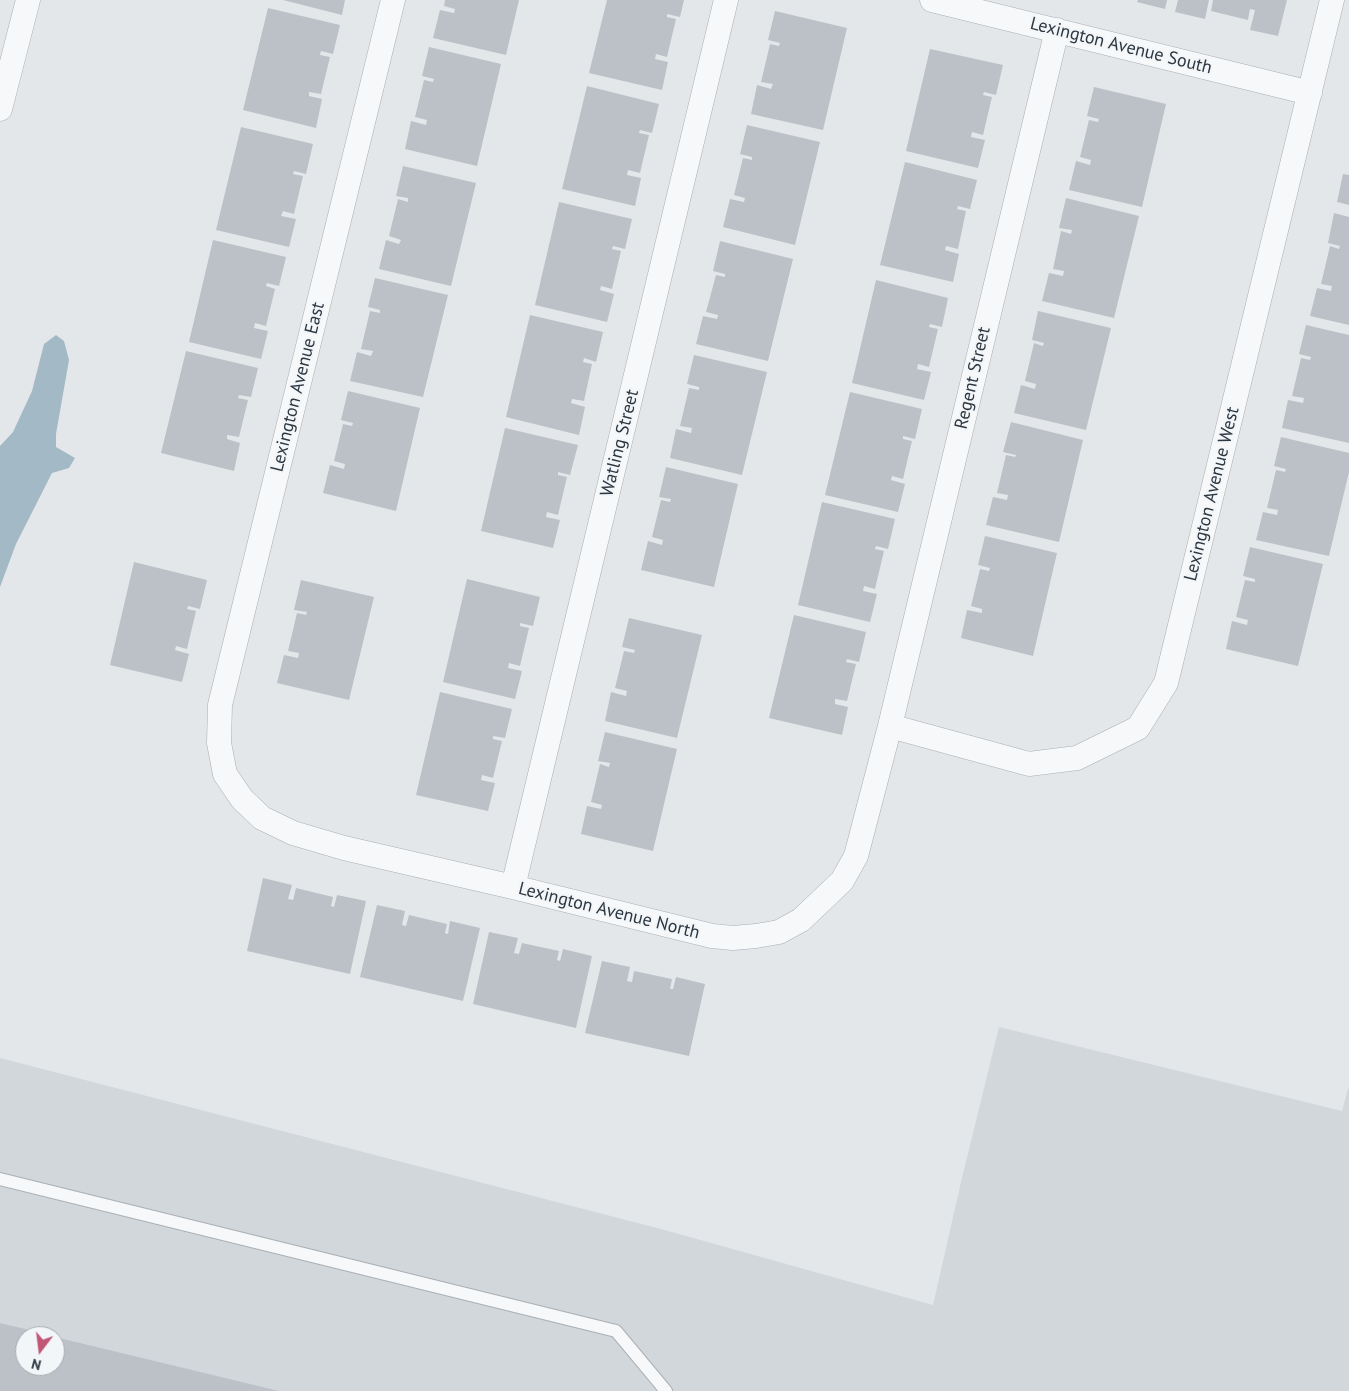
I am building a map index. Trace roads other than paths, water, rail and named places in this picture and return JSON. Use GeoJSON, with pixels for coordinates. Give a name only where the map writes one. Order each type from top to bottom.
{"type":"FeatureCollection","features":[{"type":"Feature","properties":{"kind":"street"},"geometry":{"type":"LineString","coordinates":[[0,110],[28,0]]}},
{"type":"Feature","properties":{"kind":"street","name":"Lexington Avenue East"},"geometry":{"type":"LineString","coordinates":[[225,774],[219,743],[220,705],[393,0]]}},
{"type":"Feature","properties":{"kind":"street","name":"Watling Street"},"geometry":{"type":"LineString","coordinates":[[513,887],[726,0]]}},
{"type":"Feature","properties":{"kind":"street","name":"Lexington Avenue South"},"geometry":{"type":"LineString","coordinates":[[932,0],[1310,93]]}},
{"type":"Feature","properties":{"kind":"street","name":"Lexington Avenue West"},"geometry":{"type":"LineString","coordinates":[[890,726],[1029,764],[1077,758],[1138,728],[1166,683],[1332,0]]}},
{"type":"Feature","properties":{"kind":"street","name":"Regent Street"},"geometry":{"type":"LineString","coordinates":[[890,726],[1057,30]]}},
{"type":"Feature","properties":{"kind":"street","name":"Lexington Avenue North"},"geometry":{"type":"LineString","coordinates":[[225,774],[242,799],[262,818],[293,833],[344,848],[712,936],[733,938],[779,932],[801,920],[842,881],[856,856],[890,726]]}},
{"type":"Feature","properties":{"kind":"lane"},"geometry":{"type":"LineString","coordinates":[[0,1179],[616,1331],[666,1391]]}},
{"type":"Feature","properties":{"kind":"water"},"geometry":{"type":"Polygon","coordinates":[[[56,335],[64,341],[69,360],[56,434],[56,447],[75,458],[69,468],[52,473],[16,544],[0,587],[0,446],[13,432],[32,391],[44,344],[56,335]]]}}]}
